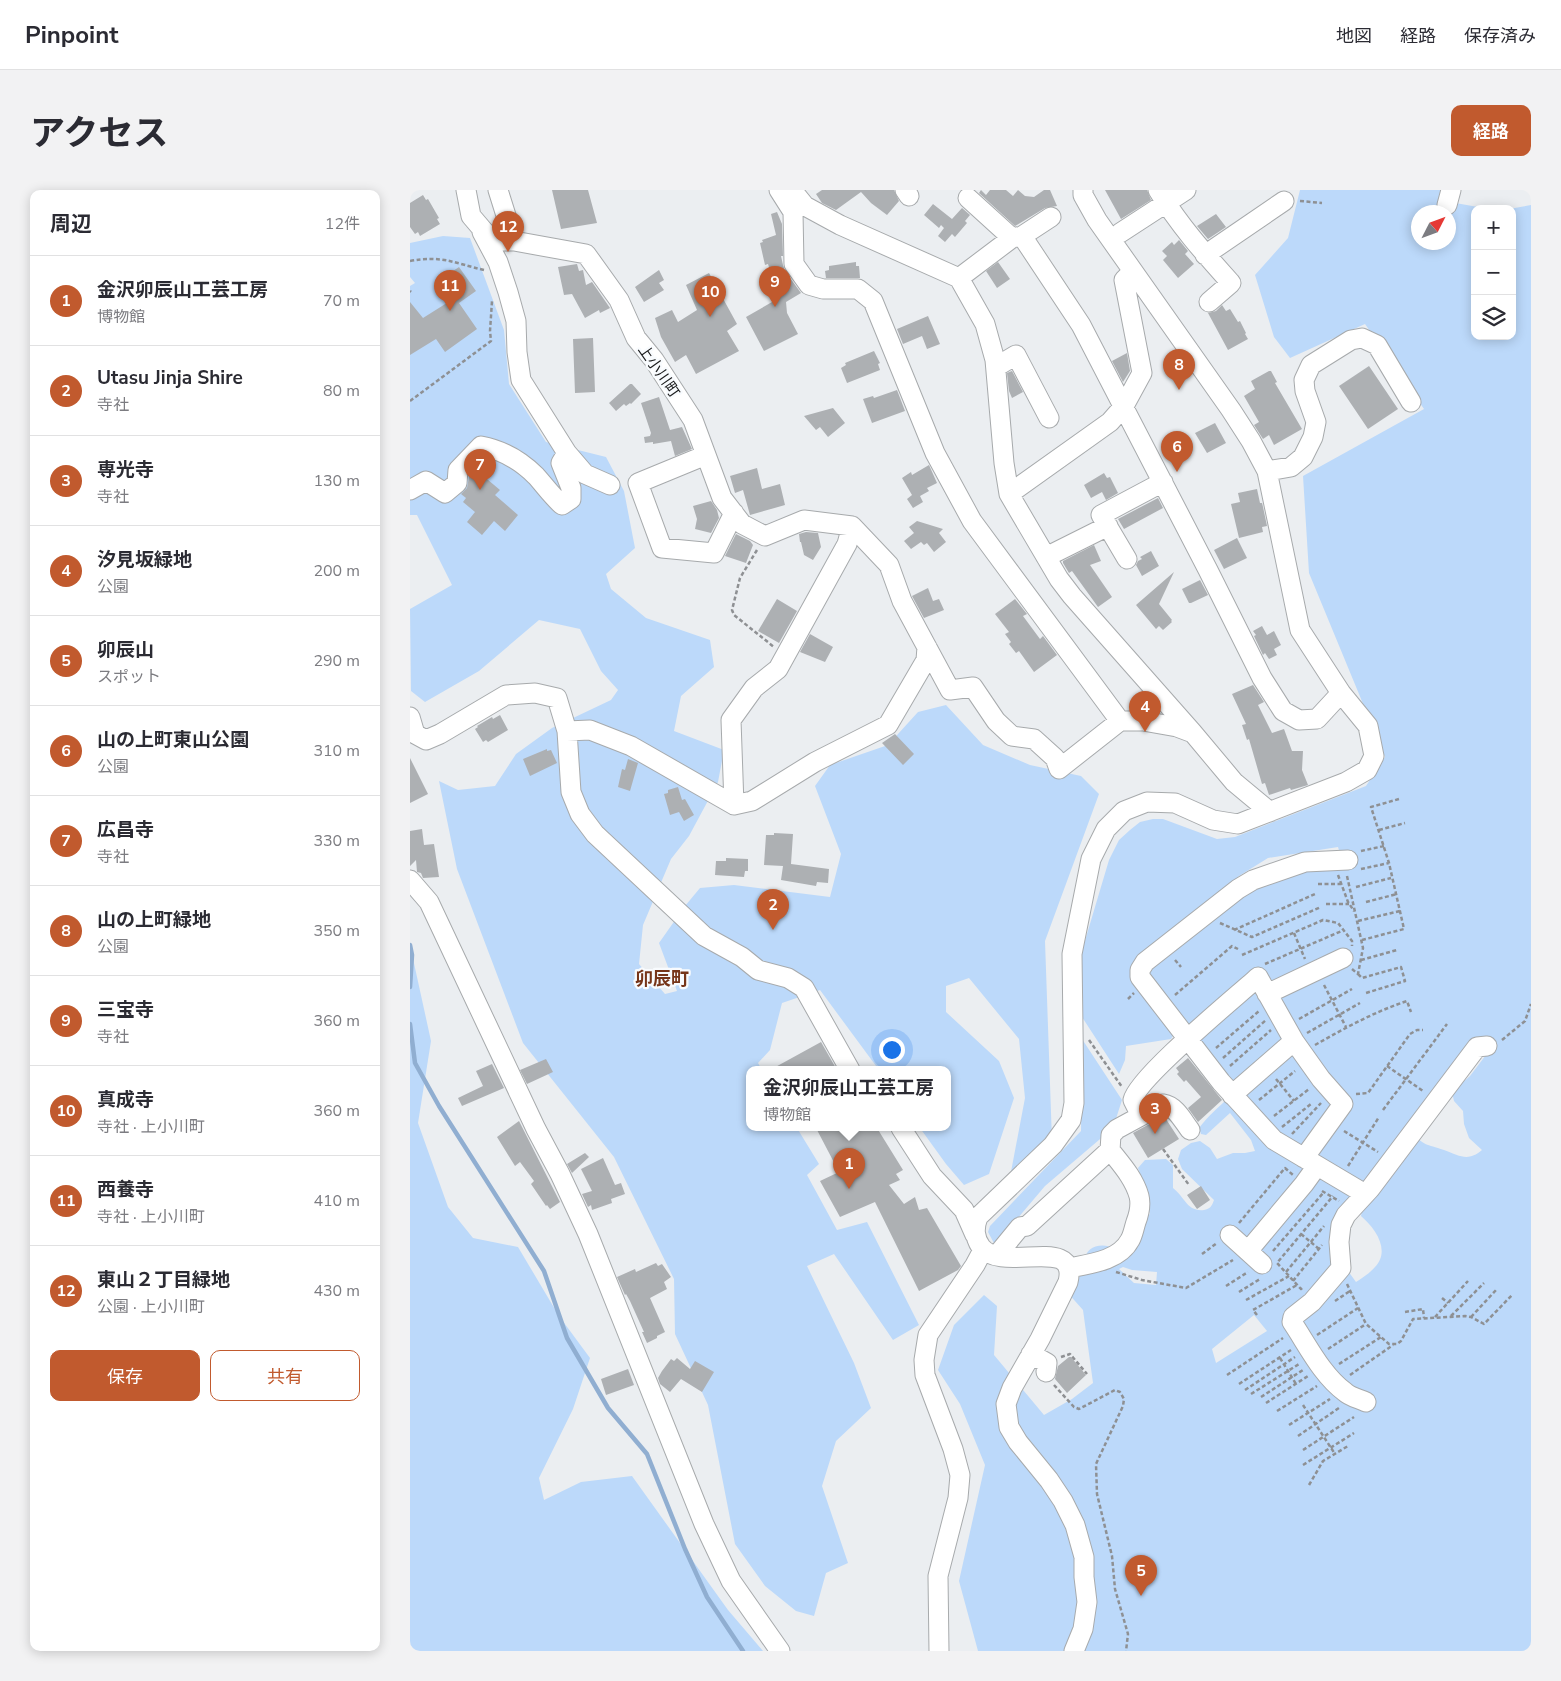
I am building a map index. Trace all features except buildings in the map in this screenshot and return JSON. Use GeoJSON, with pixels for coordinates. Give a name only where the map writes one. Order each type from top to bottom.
{"type":"FeatureCollection","features":[{"type":"Feature","properties":{"kind":"street","name":"上小川町"},"geometry":{"type":"LineString","coordinates":[[466,190],[472,216],[488,236],[498,241],[514,241],[586,254],[619,300],[636,338],[654,360],[693,420],[722,498],[742,524],[765,536]]}},
{"type":"Feature","properties":{"kind":"street"},"geometry":{"type":"LineString","coordinates":[[498,190],[514,241]]}},
{"type":"Feature","properties":{"kind":"street"},"geometry":{"type":"LineString","coordinates":[[779,190],[793,212],[794,264],[809,285],[823,289],[858,289],[873,301],[935,453],[972,521],[1120,722]]}},
{"type":"Feature","properties":{"kind":"street"},"geometry":{"type":"LineString","coordinates":[[792,190],[805,206],[840,224],[960,278],[984,324],[996,368],[1004,462],[1009,494],[1059,579],[1072,596],[1234,782],[1270,812]]}},
{"type":"Feature","properties":{"kind":"street"},"geometry":{"type":"LineString","coordinates":[[985,1247],[975,1226],[978,1217],[1053,1145],[1071,1120],[1074,1103],[1072,954],[1091,859],[1106,829],[1124,811],[1146,802],[1175,803],[1213,820],[1238,824],[1346,782],[1367,770],[1374,756],[1368,726],[1341,693],[1300,630],[1267,471],[1231,410],[1097,220],[1083,195],[1083,190]]}},
{"type":"Feature","properties":{"kind":"street"},"geometry":{"type":"LineString","coordinates":[[1120,233],[1162,197],[1186,190]]}},
{"type":"Feature","properties":{"kind":"street"},"geometry":{"type":"LineString","coordinates":[[1162,197],[1205,254],[1231,283],[1208,302]]}},
{"type":"Feature","properties":{"kind":"street"},"geometry":{"type":"LineString","coordinates":[[968,198],[1017,237],[1081,325],[1262,678],[1283,711],[1299,720],[1317,719],[1341,693]]}},
{"type":"Feature","properties":{"kind":"street"},"geometry":{"type":"LineString","coordinates":[[1205,254],[1284,200]]}},
{"type":"Feature","properties":{"kind":"street"},"geometry":{"type":"LineString","coordinates":[[472,216],[489,242],[508,292],[516,321],[517,352],[521,380],[567,453],[585,474],[610,485]]}},
{"type":"Feature","properties":{"kind":"street"},"geometry":{"type":"LineString","coordinates":[[960,278],[1017,237],[1050,217]]}},
{"type":"Feature","properties":{"kind":"street"},"geometry":{"type":"LineString","coordinates":[[1009,494],[1110,422],[1124,406],[1142,373],[1124,280],[1133,271]]}},
{"type":"Feature","properties":{"kind":"street"},"geometry":{"type":"LineString","coordinates":[[1267,471],[1291,467],[1303,457],[1313,437],[1316,422],[1305,391],[1304,380],[1311,365],[1351,340],[1362,338],[1378,345],[1411,402]]}},
{"type":"Feature","properties":{"kind":"street"},"geometry":{"type":"LineString","coordinates":[[996,368],[1016,355],[1049,418]]}},
{"type":"Feature","properties":{"kind":"street"},"geometry":{"type":"LineString","coordinates":[[410,490],[426,481],[446,494],[458,483],[458,470],[482,446],[492,448],[515,459],[535,475],[562,505],[571,499],[572,488],[562,463],[567,453]]}},
{"type":"Feature","properties":{"kind":"street"},"geometry":{"type":"LineString","coordinates":[[706,454],[638,483],[662,548],[714,553],[734,513]]}},
{"type":"Feature","properties":{"kind":"street"},"geometry":{"type":"LineString","coordinates":[[1128,559],[1101,515],[1163,482]]}},
{"type":"Feature","properties":{"kind":"street"},"geometry":{"type":"LineString","coordinates":[[765,536],[804,520],[852,526],[889,565],[902,601],[950,690],[974,686],[996,721],[1012,736],[1034,739],[1055,758],[1059,769],[1120,722],[1143,721],[1193,733]]}},
{"type":"Feature","properties":{"kind":"street"},"geometry":{"type":"LineString","coordinates":[[734,805],[731,720],[754,688],[778,669],[847,544],[852,526]]}},
{"type":"Feature","properties":{"kind":"street"},"geometry":{"type":"LineString","coordinates":[[1046,557],[1108,526]]}},
{"type":"Feature","properties":{"kind":"street"},"geometry":{"type":"LineString","coordinates":[[567,731],[590,730],[630,746],[734,805],[752,801],[815,762],[888,725],[926,660],[927,647]]}},
{"type":"Feature","properties":{"kind":"street"},"geometry":{"type":"LineString","coordinates":[[410,717],[415,734],[426,740],[440,734],[506,695],[535,693],[557,698],[567,731],[571,792],[580,814],[595,834],[704,936],[742,957],[758,970],[788,978],[804,988],[848,1066]]}},
{"type":"Feature","properties":{"kind":"street"},"geometry":{"type":"LineString","coordinates":[[1349,858],[1306,862],[1253,880],[1238,889],[1144,962],[1140,970],[1140,977],[1232,1095],[1274,1140],[1365,1194]]}},
{"type":"Feature","properties":{"kind":"street"},"geometry":{"type":"LineString","coordinates":[[410,880],[429,902],[536,1129],[560,1174],[588,1234],[696,1506],[731,1581],[780,1651]]}},
{"type":"Feature","properties":{"kind":"street"},"geometry":{"type":"LineString","coordinates":[[1264,1002],[1313,972],[1352,959]]}},
{"type":"Feature","properties":{"kind":"street"},"geometry":{"type":"LineString","coordinates":[[1141,1116],[1133,1100],[1138,1088],[1187,1039],[1258,977],[1264,1002],[1299,1038],[1332,1091],[1330,1122],[1310,1162],[1305,1183],[1248,1251]]}},
{"type":"Feature","properties":{"kind":"street"},"geometry":{"type":"LineString","coordinates":[[1232,1095],[1299,1038]]}},
{"type":"Feature","properties":{"kind":"street"},"geometry":{"type":"LineString","coordinates":[[1366,1402],[1346,1394],[1292,1322],[1293,1317],[1312,1302],[1341,1268],[1332,1243],[1350,1210],[1392,1160],[1477,1047],[1487,1046]]}},
{"type":"Feature","properties":{"kind":"street"},"geometry":{"type":"LineString","coordinates":[[1068,1268],[1097,1262],[1112,1256],[1124,1248],[1130,1241],[1139,1215],[1140,1198],[1131,1179],[1110,1150],[1111,1134],[1116,1129],[1164,1104],[1174,1109],[1190,1130]]}},
{"type":"Feature","properties":{"kind":"street"},"geometry":{"type":"LineString","coordinates":[[903,1131],[932,1176],[964,1210],[985,1247],[1018,1258],[1052,1257],[1062,1259],[1070,1273],[1068,1282],[1012,1388],[1006,1404],[1009,1427],[1018,1442],[1049,1480],[1063,1501],[1075,1525],[1084,1556],[1087,1602],[1083,1629],[1074,1651]]}},
{"type":"Feature","properties":{"kind":"street"},"geometry":{"type":"LineString","coordinates":[[939,1651],[938,1576],[958,1498],[960,1475],[953,1449],[926,1375],[924,1360],[928,1335],[985,1247],[1020,1227],[1027,1226],[1110,1150]]}},
{"type":"Feature","properties":{"kind":"street"},"geometry":{"type":"LineString","coordinates":[[1230,1235],[1262,1264]]}},
{"type":"Feature","properties":{"kind":"street"},"geometry":{"type":"LineString","coordinates":[[1031,1354],[1047,1364],[1048,1377]]}},
{"type":"Feature","properties":{"kind":"path"},"geometry":{"type":"LineString","coordinates":[[410,261],[428,257],[451,260],[489,271]]}},
{"type":"Feature","properties":{"kind":"path"},"geometry":{"type":"LineString","coordinates":[[410,401],[491,341],[490,331]]}},
{"type":"Feature","properties":{"kind":"path"},"geometry":{"type":"LineString","coordinates":[[765,536],[740,578],[732,610],[734,615],[750,626],[755,634],[785,655]]}},
{"type":"Feature","properties":{"kind":"path"},"geometry":{"type":"LineString","coordinates":[[1362,940],[1404,929],[1397,894],[1371,807],[1399,799]]}},
{"type":"Feature","properties":{"kind":"path"},"geometry":{"type":"LineString","coordinates":[[1379,830],[1405,823]]}},
{"type":"Feature","properties":{"kind":"path"},"geometry":{"type":"LineString","coordinates":[[1349,858],[1384,846]]}},
{"type":"Feature","properties":{"kind":"path"},"geometry":{"type":"LineString","coordinates":[[1349,858],[1353,871],[1388,863]]}},
{"type":"Feature","properties":{"kind":"path"},"geometry":{"type":"LineString","coordinates":[[1349,858],[1356,915]]}},
{"type":"Feature","properties":{"kind":"path"},"geometry":{"type":"LineString","coordinates":[[1330,874],[1338,875],[1358,921],[1363,948],[1352,959]]}},
{"type":"Feature","properties":{"kind":"path"},"geometry":{"type":"LineString","coordinates":[[1356,887],[1391,878]]}},
{"type":"Feature","properties":{"kind":"path"},"geometry":{"type":"LineString","coordinates":[[1318,884],[1342,884]]}},
{"type":"Feature","properties":{"kind":"path"},"geometry":{"type":"LineString","coordinates":[[1315,894],[1234,930],[1252,937],[1321,907]]}},
{"type":"Feature","properties":{"kind":"path"},"geometry":{"type":"LineString","coordinates":[[1366,902],[1397,894]]}},
{"type":"Feature","properties":{"kind":"path"},"geometry":{"type":"LineString","coordinates":[[1326,904],[1350,904]]}},
{"type":"Feature","properties":{"kind":"path"},"geometry":{"type":"LineString","coordinates":[[1358,921],[1400,910]]}},
{"type":"Feature","properties":{"kind":"path"},"geometry":{"type":"LineString","coordinates":[[1242,955],[1323,920],[1338,923],[1352,941],[1354,954],[1351,969],[1362,978],[1401,968],[1405,981],[1366,993]]}},
{"type":"Feature","properties":{"kind":"path"},"geometry":{"type":"LineString","coordinates":[[1258,977],[1254,969],[1344,930]]}},
{"type":"Feature","properties":{"kind":"path"},"geometry":{"type":"LineString","coordinates":[[1294,933],[1300,949],[1347,1027]]}},
{"type":"Feature","properties":{"kind":"path"},"geometry":{"type":"LineString","coordinates":[[1162,1006],[1232,946],[1238,949]]}},
{"type":"Feature","properties":{"kind":"path"},"geometry":{"type":"LineString","coordinates":[[1352,959],[1397,950]]}},
{"type":"Feature","properties":{"kind":"path"},"geometry":{"type":"LineString","coordinates":[[1352,959],[1358,974]]}},
{"type":"Feature","properties":{"kind":"path"},"geometry":{"type":"LineString","coordinates":[[1296,1020],[1352,989]]}},
{"type":"Feature","properties":{"kind":"path"},"geometry":{"type":"LineString","coordinates":[[1210,1068],[1264,1002]]}},
{"type":"Feature","properties":{"kind":"path"},"geometry":{"type":"LineString","coordinates":[[1312,1047],[1368,1015],[1407,1002],[1411,1012]]}},
{"type":"Feature","properties":{"kind":"path"},"geometry":{"type":"LineString","coordinates":[[1299,1038],[1360,1003]]}},
{"type":"Feature","properties":{"kind":"path"},"geometry":{"type":"LineString","coordinates":[[1487,1046],[1496,1046],[1512,1030],[1522,1024],[1531,1004]]}},
{"type":"Feature","properties":{"kind":"path"},"geometry":{"type":"LineString","coordinates":[[1210,1068],[1266,1020]]}},
{"type":"Feature","properties":{"kind":"path"},"geometry":{"type":"LineString","coordinates":[[1383,1110],[1447,1024]]}},
{"type":"Feature","properties":{"kind":"path"},"geometry":{"type":"LineString","coordinates":[[1210,1068],[1272,1030]]}},
{"type":"Feature","properties":{"kind":"path"},"geometry":{"type":"LineString","coordinates":[[1273,1116],[1294,1101],[1332,1091],[1351,1096],[1368,1093],[1410,1034],[1417,1030],[1423,1030]]}},
{"type":"Feature","properties":{"kind":"path"},"geometry":{"type":"LineString","coordinates":[[1088,1038],[1119,1083]]}},
{"type":"Feature","properties":{"kind":"path"},"geometry":{"type":"LineString","coordinates":[[1265,1066],[1294,1101]]}},
{"type":"Feature","properties":{"kind":"path"},"geometry":{"type":"LineString","coordinates":[[1387,1066],[1436,1101]]}},
{"type":"Feature","properties":{"kind":"path"},"geometry":{"type":"LineString","coordinates":[[1252,1105],[1298,1068]]}},
{"type":"Feature","properties":{"kind":"path"},"geometry":{"type":"LineString","coordinates":[[1292,1134],[1332,1091]]}},
{"type":"Feature","properties":{"kind":"path"},"geometry":{"type":"LineString","coordinates":[[1276,1132],[1311,1104]]}},
{"type":"Feature","properties":{"kind":"path"},"geometry":{"type":"LineString","coordinates":[[1346,1170],[1379,1117]]}},
{"type":"Feature","properties":{"kind":"path"},"geometry":{"type":"LineString","coordinates":[[1330,1122],[1392,1160]]}},
{"type":"Feature","properties":{"kind":"path"},"geometry":{"type":"LineString","coordinates":[[1163,1149],[1189,1186]]}},
{"type":"Feature","properties":{"kind":"path"},"geometry":{"type":"LineString","coordinates":[[1202,1254],[1230,1235],[1285,1168],[1305,1183],[1332,1196],[1350,1210]]}},
{"type":"Feature","properties":{"kind":"path"},"geometry":{"type":"LineString","coordinates":[[1306,1283],[1301,1289],[1277,1263],[1332,1196]]}},
{"type":"Feature","properties":{"kind":"path"},"geometry":{"type":"LineString","coordinates":[[1285,1272],[1330,1219]]}},
{"type":"Feature","properties":{"kind":"path"},"geometry":{"type":"LineString","coordinates":[[1301,1234],[1329,1257],[1332,1243]]}},
{"type":"Feature","properties":{"kind":"path"},"geometry":{"type":"LineString","coordinates":[[1293,1281],[1319,1249],[1332,1243]]}},
{"type":"Feature","properties":{"kind":"path"},"geometry":{"type":"LineString","coordinates":[[1115,1272],[1142,1280],[1186,1288],[1248,1251]]}},
{"type":"Feature","properties":{"kind":"path"},"geometry":{"type":"LineString","coordinates":[[1341,1268],[1366,1324],[1389,1344],[1394,1344]]}},
{"type":"Feature","properties":{"kind":"path"},"geometry":{"type":"LineString","coordinates":[[1246,1300],[1289,1276]]}},
{"type":"Feature","properties":{"kind":"path"},"geometry":{"type":"LineString","coordinates":[[1435,1317],[1468,1281]]}},
{"type":"Feature","properties":{"kind":"path"},"geometry":{"type":"LineString","coordinates":[[1450,1317],[1484,1283]]}},
{"type":"Feature","properties":{"kind":"path"},"geometry":{"type":"LineString","coordinates":[[1257,1315],[1253,1310],[1296,1285]]}},
{"type":"Feature","properties":{"kind":"path"},"geometry":{"type":"LineString","coordinates":[[1471,1317],[1497,1289]]}},
{"type":"Feature","properties":{"kind":"path"},"geometry":{"type":"LineString","coordinates":[[1334,1302],[1350,1291]]}},
{"type":"Feature","properties":{"kind":"path"},"geometry":{"type":"LineString","coordinates":[[1227,1375],[1397,1344],[1401,1341],[1413,1319],[1471,1317],[1484,1324],[1513,1294]]}},
{"type":"Feature","properties":{"kind":"path"},"geometry":{"type":"LineString","coordinates":[[1442,1298],[1448,1303]]}},
{"type":"Feature","properties":{"kind":"path"},"geometry":{"type":"LineString","coordinates":[[1278,1411],[1358,1308]]}},
{"type":"Feature","properties":{"kind":"path"},"geometry":{"type":"LineString","coordinates":[[1405,1312],[1423,1308],[1424,1318]]}},
{"type":"Feature","properties":{"kind":"path"},"geometry":{"type":"LineString","coordinates":[[1261,1397],[1366,1324]]}},
{"type":"Feature","properties":{"kind":"path"},"geometry":{"type":"LineString","coordinates":[[1245,1390],[1319,1358],[1381,1337]]}},
{"type":"Feature","properties":{"kind":"path"},"geometry":{"type":"LineString","coordinates":[[1070,1354],[1087,1374]]}},
{"type":"Feature","properties":{"kind":"path"},"geometry":{"type":"LineString","coordinates":[[1239,1384],[1280,1358],[1319,1358]]}},
{"type":"Feature","properties":{"kind":"path"},"geometry":{"type":"LineString","coordinates":[[1280,1358],[1296,1384]]}},
{"type":"Feature","properties":{"kind":"path"},"geometry":{"type":"LineString","coordinates":[[1266,1404],[1296,1384],[1319,1358]]}},
{"type":"Feature","properties":{"kind":"path"},"geometry":{"type":"LineString","coordinates":[[1251,1394],[1319,1358]]}},
{"type":"Feature","properties":{"kind":"path"},"geometry":{"type":"LineString","coordinates":[[1289,1425],[1337,1394],[1319,1358]]}},
{"type":"Feature","properties":{"kind":"path"},"geometry":{"type":"LineString","coordinates":[[1048,1377],[1074,1407],[1079,1409],[1116,1390],[1120,1392],[1124,1399],[1096,1464],[1097,1494],[1112,1556],[1115,1589],[1128,1634],[1126,1651]]}},
{"type":"Feature","properties":{"kind":"path"},"geometry":{"type":"LineString","coordinates":[[1298,1436],[1344,1404]]}},
{"type":"Feature","properties":{"kind":"path"},"geometry":{"type":"LineString","coordinates":[[1303,1405],[1335,1454]]}},
{"type":"Feature","properties":{"kind":"path"},"geometry":{"type":"LineString","coordinates":[[1303,1450],[1354,1416]]}},
{"type":"Feature","properties":{"kind":"path"},"geometry":{"type":"LineString","coordinates":[[1303,1465],[1354,1433]]}},
{"type":"Feature","properties":{"kind":"path"},"geometry":{"type":"LineString","coordinates":[[1309,1485],[1323,1461],[1348,1446]]}},
{"type":"Feature","properties":{"kind":"shaded area"},"geometry":{"type":"Polygon","coordinates":[[[1300,190],[1450,190],[1450,202],[1471,206],[1471,340],[1516,340],[1516,208],[1531,205],[1531,1651],[978,1651],[959,1581],[985,1465],[960,1404],[938,1370],[954,1325],[984,1295],[997,1306],[994,1355],[1044,1415],[1072,1399],[1093,1383],[1083,1310],[1067,1292],[1086,1269],[1085,1262],[1088,1251],[1102,1245],[1115,1248],[1150,1214],[1148,1194],[1138,1168],[1145,1160],[1166,1159],[1173,1165],[1173,1188],[1194,1209],[1204,1210],[1210,1207],[1214,1200],[1182,1169],[1178,1159],[1181,1150],[1191,1143],[1200,1141],[1210,1148],[1217,1159],[1233,1153],[1255,1151],[1251,1140],[1230,1113],[1206,1135],[1201,1134],[1199,1128],[1229,1097],[1175,1032],[1171,1039],[1126,1046],[1125,1060],[1119,1074],[1082,1017],[1081,954],[1109,860],[1119,840],[1140,822],[1163,819],[1217,839],[1235,837],[1366,786],[1385,757],[1309,573],[1303,476],[1424,409],[1365,324],[1290,358],[1274,337],[1255,275],[1288,238],[1300,190]],[[1338,847],[1268,858],[1239,876],[1201,911],[1143,956],[1131,972],[1135,977],[1234,896],[1307,866],[1345,870],[1338,847]],[[1480,1050],[1410,1131],[1426,1144],[1459,1156],[1472,1156],[1482,1150],[1469,1138],[1464,1124],[1463,1111],[1454,1101],[1452,1092],[1470,1076],[1489,1051],[1480,1050]],[[1355,1200],[1343,1264],[1356,1282],[1375,1267],[1382,1254],[1376,1233],[1361,1216],[1364,1201],[1355,1200]],[[1123,1267],[1119,1269],[1134,1283],[1156,1285],[1157,1272],[1132,1270],[1123,1267]],[[1254,1315],[1212,1349],[1216,1363],[1267,1331],[1254,1315]]]}},
{"type":"Feature","properties":{"kind":"shaded area"},"geometry":{"type":"Polygon","coordinates":[[[443,236],[470,238],[504,330],[509,384],[546,442],[606,457],[624,491],[635,548],[606,574],[611,589],[646,618],[710,640],[714,667],[681,696],[674,731],[724,750],[718,782],[689,836],[671,859],[643,925],[639,964],[665,994],[677,991],[659,943],[700,888],[734,885],[830,897],[841,854],[815,786],[830,765],[888,745],[918,712],[946,705],[983,745],[1030,765],[1081,776],[1099,794],[1045,941],[1052,1141],[1010,1177],[1025,1098],[1019,1039],[969,978],[946,986],[946,1012],[999,1061],[1014,1098],[989,1174],[964,1185],[922,1131],[951,1131],[951,1066],[876,1066],[820,990],[782,1003],[770,1050],[758,1063],[760,1066],[746,1066],[746,1131],[799,1131],[819,1164],[807,1175],[837,1230],[867,1222],[919,1325],[893,1340],[834,1254],[807,1266],[854,1363],[871,1408],[836,1441],[822,1486],[848,1563],[826,1573],[814,1616],[796,1611],[765,1586],[735,1544],[708,1405],[675,1334],[674,1279],[614,1157],[523,1043],[457,869],[439,781],[458,790],[495,786],[516,754],[552,728],[611,700],[618,690],[601,671],[580,629],[539,620],[479,671],[425,702],[411,691],[410,609],[452,585],[417,515],[410,515],[410,286],[415,283],[410,277],[410,243],[443,236]]]}},
{"type":"Feature","properties":{"kind":"shaded area"},"geometry":{"type":"Polygon","coordinates":[[[410,945],[431,1041],[418,1123],[448,1207],[473,1238],[518,1247],[559,1316],[590,1358],[573,1409],[539,1478],[544,1500],[581,1482],[632,1476],[728,1610],[763,1651],[410,1651],[410,945]]]}},
{"type":"Feature","properties":{"kind":"shaded area"},"geometry":{"type":"Polygon","coordinates":[[[1082,1039],[1122,1100],[1113,1128],[1045,1186],[995,1245],[988,1232],[990,1226],[1081,1131],[1082,1039]]]}},
{"type":"Feature","properties":{"kind":"waterway"},"geometry":{"type":"LineString","coordinates":[[410,945],[412,955],[410,987]]}},
{"type":"Feature","properties":{"kind":"waterway"},"geometry":{"type":"LineString","coordinates":[[410,1024],[415,1063],[439,1106],[544,1271],[567,1338],[608,1408],[647,1454],[685,1549],[707,1597],[743,1651]]}},
{"type":"Feature","properties":{"kind":"place","name":"東山２丁目緑地"},"geometry":{"type":"Point","coordinates":[508,252]}},
{"type":"Feature","properties":{"kind":"place","name":"三宝寺"},"geometry":{"type":"Point","coordinates":[775,307]}},
{"type":"Feature","properties":{"kind":"place","name":"西養寺"},"geometry":{"type":"Point","coordinates":[450,311]}},
{"type":"Feature","properties":{"kind":"place","name":"真成寺"},"geometry":{"type":"Point","coordinates":[710,317]}},
{"type":"Feature","properties":{"kind":"place","name":"山の上町緑地"},"geometry":{"type":"Point","coordinates":[1179,390]}},
{"type":"Feature","properties":{"kind":"place","name":"山の上町東山公園"},"geometry":{"type":"Point","coordinates":[1177,472]}},
{"type":"Feature","properties":{"kind":"place","name":"広昌寺"},"geometry":{"type":"Point","coordinates":[480,490]}},
{"type":"Feature","properties":{"kind":"place","name":"汐見坂緑地"},"geometry":{"type":"Point","coordinates":[1145,732]}},
{"type":"Feature","properties":{"kind":"place","name":"Utasu Jinja Shire"},"geometry":{"type":"Point","coordinates":[773,930]}},
{"type":"Feature","properties":{"kind":"place","name":"専光寺"},"geometry":{"type":"Point","coordinates":[1155,1134]}},
{"type":"Feature","properties":{"kind":"place","name":"金沢卯辰山工芸工房"},"geometry":{"type":"Point","coordinates":[849,1189]}},
{"type":"Feature","properties":{"kind":"place","name":"卯辰山"},"geometry":{"type":"Point","coordinates":[1141,1596]}},
{"type":"Feature","properties":{"kind":"district","name":"卯辰町"},"geometry":{"type":"Point","coordinates":[662,979]}}]}
